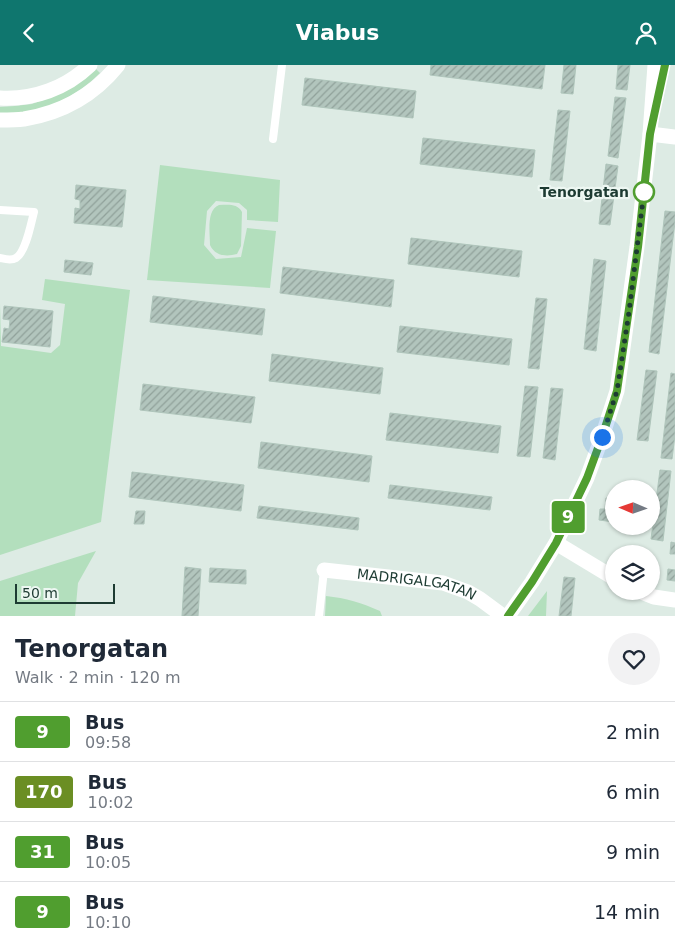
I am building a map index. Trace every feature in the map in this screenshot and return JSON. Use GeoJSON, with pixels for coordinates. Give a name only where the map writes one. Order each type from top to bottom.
{"type":"FeatureCollection","features":[{"type":"Feature","properties":{"kind":"street"},"geometry":{"type":"LineString","coordinates":[[0,98],[22,98],[40,94],[73,79],[90,65]]}},
{"type":"Feature","properties":{"kind":"street"},"geometry":{"type":"LineString","coordinates":[[0,120],[23,119],[58,111],[85,96],[100,84],[118,65]]}},
{"type":"Feature","properties":{"kind":"street"},"geometry":{"type":"LineString","coordinates":[[508,616],[556,543],[587,478],[617,391],[638,247],[655,65]]}},
{"type":"Feature","properties":{"kind":"street"},"geometry":{"type":"LineString","coordinates":[[650,134],[665,65]]}},
{"type":"Feature","properties":{"kind":"street"},"geometry":{"type":"LineString","coordinates":[[650,134],[675,137]]}},
{"type":"Feature","properties":{"kind":"street"},"geometry":{"type":"LineString","coordinates":[[556,543],[605,573]]}},
{"type":"Feature","properties":{"kind":"street","name":"MADRIGALGATAN"},"geometry":{"type":"LineString","coordinates":[[324,570],[443,583],[468,592],[503,616]]}},
{"type":"Feature","properties":{"kind":"street"},"geometry":{"type":"LineString","coordinates":[[660,598],[675,600]]}},
{"type":"Feature","properties":{"kind":"lane"},"geometry":{"type":"LineString","coordinates":[[273,139],[282,65]]}},
{"type":"Feature","properties":{"kind":"lane"},"geometry":{"type":"LineString","coordinates":[[0,209],[34,212],[23,251],[16,258],[8,260],[0,258]]}},
{"type":"Feature","properties":{"kind":"lane"},"geometry":{"type":"LineString","coordinates":[[320,616],[324,570]]}},
{"type":"Feature","properties":{"kind":"green space"},"geometry":{"type":"Polygon","coordinates":[[[95,68],[100,73],[67,98],[28,112],[0,113],[0,107],[32,104],[48,98],[95,68]]]}},
{"type":"Feature","properties":{"kind":"green space"},"geometry":{"type":"Polygon","coordinates":[[[160,165],[280,180],[278,222],[247,220],[247,210],[239,203],[216,201],[207,211],[204,245],[216,259],[241,257],[247,228],[276,231],[270,288],[147,280],[160,165]]]}},
{"type":"Feature","properties":{"kind":"green space"},"geometry":{"type":"Polygon","coordinates":[[[219,205],[235,206],[242,212],[241,246],[237,254],[221,255],[212,249],[210,245],[210,217],[219,205]]]}},
{"type":"Feature","properties":{"kind":"green space"},"geometry":{"type":"Polygon","coordinates":[[[45,279],[130,290],[101,522],[0,555],[0,304],[1,346],[51,353],[60,345],[65,304],[42,300],[45,279]]]}},
{"type":"Feature","properties":{"kind":"green space"},"geometry":{"type":"Polygon","coordinates":[[[96,551],[78,583],[75,616],[0,616],[0,581],[96,551]]]}},
{"type":"Feature","properties":{"kind":"green space"},"geometry":{"type":"Polygon","coordinates":[[[547,591],[546,616],[528,616],[547,591]]]}},
{"type":"Feature","properties":{"kind":"green space"},"geometry":{"type":"Polygon","coordinates":[[[326,596],[367,606],[380,611],[382,616],[325,616],[326,596]]]}},
{"type":"Feature","properties":{"kind":"building"},"geometry":{"type":"Polygon","coordinates":[[[431,65],[545,65],[542,89],[430,75],[431,65]]]}},
{"type":"Feature","properties":{"kind":"building"},"geometry":{"type":"Polygon","coordinates":[[[564,65],[576,65],[573,94],[561,93],[564,65]]]}},
{"type":"Feature","properties":{"kind":"building"},"geometry":{"type":"Polygon","coordinates":[[[618,65],[630,65],[627,90],[616,89],[618,65]]]}},
{"type":"Feature","properties":{"kind":"building"},"geometry":{"type":"Polygon","coordinates":[[[305,78],[416,91],[413,118],[302,105],[305,78]]]}},
{"type":"Feature","properties":{"kind":"building"},"geometry":{"type":"Polygon","coordinates":[[[615,97],[626,98],[618,158],[608,156],[615,97]]]}},
{"type":"Feature","properties":{"kind":"building"},"geometry":{"type":"Polygon","coordinates":[[[558,110],[570,111],[562,181],[550,180],[558,110]]]}},
{"type":"Feature","properties":{"kind":"building"},"geometry":{"type":"Polygon","coordinates":[[[423,138],[535,150],[532,177],[420,164],[423,138]]]}},
{"type":"Feature","properties":{"kind":"building"},"geometry":{"type":"Polygon","coordinates":[[[606,164],[618,166],[610,225],[599,224],[606,164]]]}},
{"type":"Feature","properties":{"kind":"building"},"geometry":{"type":"Polygon","coordinates":[[[76,185],[126,190],[122,227],[74,223],[75,208],[80,209],[80,200],[75,199],[76,185]]]}},
{"type":"Feature","properties":{"kind":"building"},"geometry":{"type":"Polygon","coordinates":[[[665,211],[675,212],[675,222],[659,354],[649,352],[665,211]]]}},
{"type":"Feature","properties":{"kind":"building"},"geometry":{"type":"Polygon","coordinates":[[[411,238],[522,251],[519,277],[408,264],[411,238]]]}},
{"type":"Feature","properties":{"kind":"building"},"geometry":{"type":"Polygon","coordinates":[[[594,259],[606,261],[596,351],[584,349],[594,259]]]}},
{"type":"Feature","properties":{"kind":"building"},"geometry":{"type":"Polygon","coordinates":[[[65,260],[93,263],[91,275],[64,272],[65,260]]]}},
{"type":"Feature","properties":{"kind":"building"},"geometry":{"type":"Polygon","coordinates":[[[283,267],[394,280],[391,307],[280,293],[283,267]]]}},
{"type":"Feature","properties":{"kind":"building"},"geometry":{"type":"Polygon","coordinates":[[[153,296],[265,309],[262,335],[150,322],[153,296]]]}},
{"type":"Feature","properties":{"kind":"building"},"geometry":{"type":"Polygon","coordinates":[[[536,298],[547,299],[539,369],[528,368],[536,298]]]}},
{"type":"Feature","properties":{"kind":"building"},"geometry":{"type":"Polygon","coordinates":[[[4,306],[53,311],[50,347],[2,342],[4,328],[9,329],[10,320],[3,319],[4,306]]]}},
{"type":"Feature","properties":{"kind":"building"},"geometry":{"type":"Polygon","coordinates":[[[400,326],[512,339],[509,365],[397,352],[400,326]]]}},
{"type":"Feature","properties":{"kind":"building"},"geometry":{"type":"Polygon","coordinates":[[[272,354],[383,368],[380,394],[269,381],[272,354]]]}},
{"type":"Feature","properties":{"kind":"building"},"geometry":{"type":"Polygon","coordinates":[[[646,370],[657,371],[648,441],[637,440],[646,370]]]}},
{"type":"Feature","properties":{"kind":"building"},"geometry":{"type":"Polygon","coordinates":[[[671,373],[675,374],[675,435],[672,459],[661,458],[671,373]]]}},
{"type":"Feature","properties":{"kind":"building"},"geometry":{"type":"Polygon","coordinates":[[[143,384],[255,397],[251,423],[140,410],[143,384]]]}},
{"type":"Feature","properties":{"kind":"building"},"geometry":{"type":"Polygon","coordinates":[[[525,386],[538,387],[530,457],[517,456],[525,386]]]}},
{"type":"Feature","properties":{"kind":"building"},"geometry":{"type":"Polygon","coordinates":[[[551,388],[563,389],[555,460],[543,458],[551,388]]]}},
{"type":"Feature","properties":{"kind":"building"},"geometry":{"type":"Polygon","coordinates":[[[390,413],[501,426],[498,453],[386,440],[390,413]]]}},
{"type":"Feature","properties":{"kind":"building"},"geometry":{"type":"Polygon","coordinates":[[[261,442],[372,456],[369,482],[258,468],[261,442]]]}},
{"type":"Feature","properties":{"kind":"building"},"geometry":{"type":"Polygon","coordinates":[[[660,470],[671,471],[663,541],[651,539],[652,535],[660,535],[660,470]]]}},
{"type":"Feature","properties":{"kind":"building"},"geometry":{"type":"Polygon","coordinates":[[[132,472],[244,485],[241,511],[129,497],[132,472]]]}},
{"type":"Feature","properties":{"kind":"building"},"geometry":{"type":"Polygon","coordinates":[[[390,485],[492,497],[490,510],[388,498],[390,485]]]}},
{"type":"Feature","properties":{"kind":"building"},"geometry":{"type":"Polygon","coordinates":[[[259,506],[359,518],[358,530],[257,518],[259,506]]]}},
{"type":"Feature","properties":{"kind":"building"},"geometry":{"type":"Polygon","coordinates":[[[600,509],[605,509],[605,521],[599,520],[600,509]]]}},
{"type":"Feature","properties":{"kind":"building"},"geometry":{"type":"Polygon","coordinates":[[[136,511],[145,511],[144,524],[134,524],[136,511]]]}},
{"type":"Feature","properties":{"kind":"building"},"geometry":{"type":"Polygon","coordinates":[[[671,542],[675,543],[675,554],[670,554],[671,542]]]}},
{"type":"Feature","properties":{"kind":"building"},"geometry":{"type":"Polygon","coordinates":[[[185,567],[201,569],[198,616],[182,616],[185,567]]]}},
{"type":"Feature","properties":{"kind":"building"},"geometry":{"type":"Polygon","coordinates":[[[210,568],[246,570],[246,584],[209,582],[210,568]]]}},
{"type":"Feature","properties":{"kind":"building"},"geometry":{"type":"Polygon","coordinates":[[[668,569],[675,570],[675,581],[667,580],[668,569]]]}},
{"type":"Feature","properties":{"kind":"building"},"geometry":{"type":"Polygon","coordinates":[[[564,577],[575,578],[571,616],[559,616],[564,577]]]}},
{"type":"Feature","properties":{"kind":"bus line","name":"9"},"geometry":{"type":"LineString","coordinates":[[508,616],[556,543],[587,478],[617,391],[638,247],[650,134],[665,65]]}},
{"type":"Feature","properties":{"kind":"place","name":"Tenorgatan"},"geometry":{"type":"Point","coordinates":[644,192]}},
{"type":"Feature","properties":{"kind":"route"},"geometry":{"type":"LineString","coordinates":[[602,437],[617,391],[644,192]]}}]}
